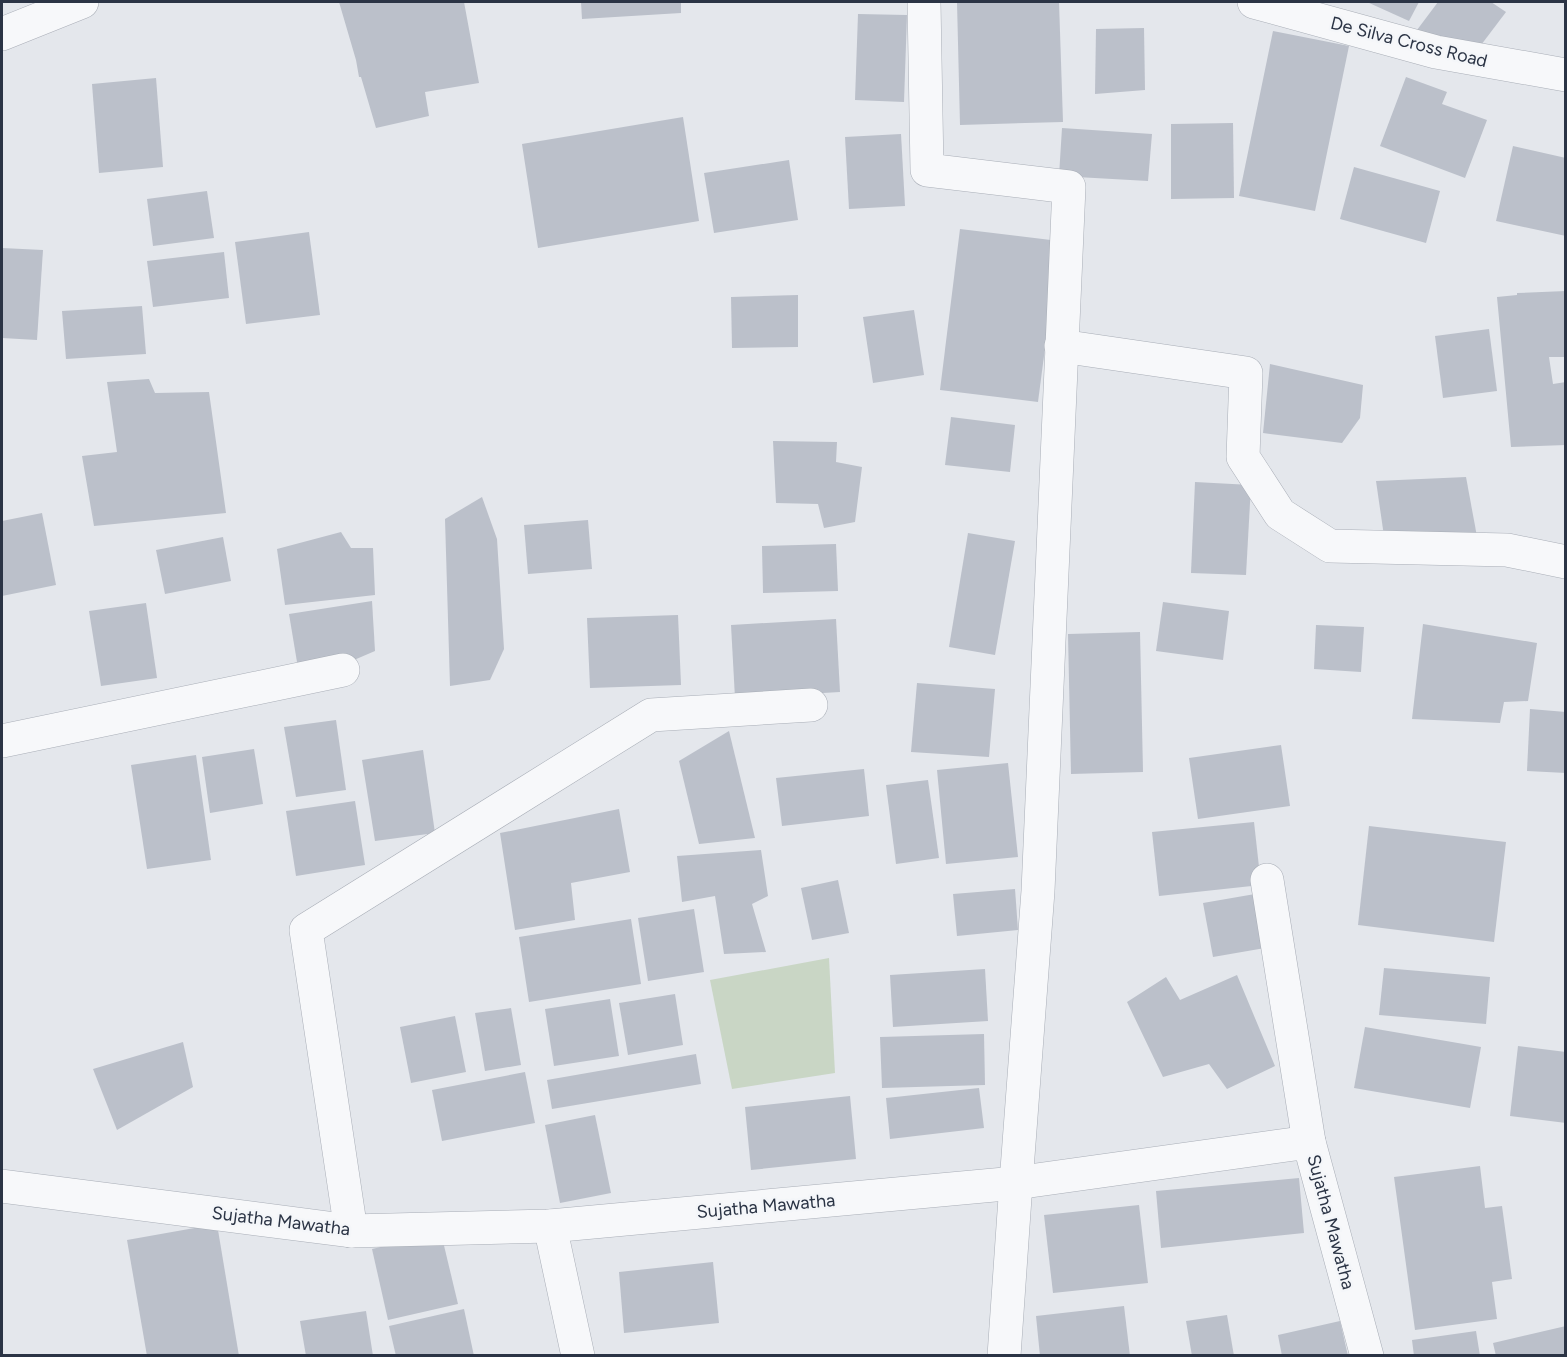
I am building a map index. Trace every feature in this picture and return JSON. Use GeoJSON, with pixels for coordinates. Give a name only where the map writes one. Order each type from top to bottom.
{"type":"FeatureCollection","features":[{"type":"Feature","properties":{"kind":"street"},"geometry":{"type":"LineString","coordinates":[[2,34],[82,2]]}},
{"type":"Feature","properties":{"kind":"street"},"geometry":{"type":"LineString","coordinates":[[924,2],[927,170],[1069,187],[1038,891],[1004,1356]]}},
{"type":"Feature","properties":{"kind":"street","name":"De Silva Cross Road"},"geometry":{"type":"LineString","coordinates":[[1254,2],[1436,52],[1566,75]]}},
{"type":"Feature","properties":{"kind":"street"},"geometry":{"type":"LineString","coordinates":[[1061,346],[1246,373],[1242,457],[1280,514],[1330,546],[1507,550],[1566,562]]}},
{"type":"Feature","properties":{"kind":"street"},"geometry":{"type":"LineString","coordinates":[[2,741],[343,670]]}},
{"type":"Feature","properties":{"kind":"street"},"geometry":{"type":"LineString","coordinates":[[351,1231],[306,930],[651,715],[811,705]]}},
{"type":"Feature","properties":{"kind":"street"},"geometry":{"type":"LineString","coordinates":[[1267,880],[1309,1142]]}},
{"type":"Feature","properties":{"kind":"street","name":"Sujatha Mawatha"},"geometry":{"type":"LineString","coordinates":[[2,1186],[351,1231],[550,1226],[1016,1183],[1309,1142],[1367,1356]]}},
{"type":"Feature","properties":{"kind":"street"},"geometry":{"type":"LineString","coordinates":[[550,1226],[578,1356]]}},
{"type":"Feature","properties":{"kind":"green space"},"geometry":{"type":"Polygon","coordinates":[[[829,958],[835,1073],[732,1089],[710,980],[829,958]]]}},
{"type":"Feature","properties":{"kind":"building"},"geometry":{"type":"Polygon","coordinates":[[[339,2],[464,2],[479,83],[425,92],[429,116],[376,128],[361,77],[359,77],[339,2]]]}},
{"type":"Feature","properties":{"kind":"building"},"geometry":{"type":"Polygon","coordinates":[[[581,2],[681,2],[681,13],[582,19],[581,2]]]}},
{"type":"Feature","properties":{"kind":"building"},"geometry":{"type":"Polygon","coordinates":[[[957,2],[1059,2],[1063,122],[960,125],[957,2]]]}},
{"type":"Feature","properties":{"kind":"building"},"geometry":{"type":"Polygon","coordinates":[[[1367,2],[1419,2],[1409,21],[1367,2]]]}},
{"type":"Feature","properties":{"kind":"building"},"geometry":{"type":"Polygon","coordinates":[[[1438,2],[1491,2],[1506,12],[1475,53],[1417,30],[1438,2]]]}},
{"type":"Feature","properties":{"kind":"building"},"geometry":{"type":"Polygon","coordinates":[[[858,14],[907,15],[904,102],[855,100],[858,14]]]}},
{"type":"Feature","properties":{"kind":"building"},"geometry":{"type":"Polygon","coordinates":[[[1144,28],[1145,90],[1095,94],[1096,29],[1144,28]]]}},
{"type":"Feature","properties":{"kind":"building"},"geometry":{"type":"Polygon","coordinates":[[[1273,31],[1349,46],[1315,211],[1239,196],[1273,31]]]}},
{"type":"Feature","properties":{"kind":"building"},"geometry":{"type":"Polygon","coordinates":[[[1406,77],[1447,92],[1442,104],[1487,120],[1465,178],[1380,146],[1406,77]]]}},
{"type":"Feature","properties":{"kind":"building"},"geometry":{"type":"Polygon","coordinates":[[[156,78],[163,167],[99,173],[92,84],[156,78]]]}},
{"type":"Feature","properties":{"kind":"building"},"geometry":{"type":"Polygon","coordinates":[[[683,117],[699,221],[538,248],[522,144],[683,117]]]}},
{"type":"Feature","properties":{"kind":"building"},"geometry":{"type":"Polygon","coordinates":[[[1233,123],[1234,198],[1171,199],[1171,124],[1233,123]]]}},
{"type":"Feature","properties":{"kind":"building"},"geometry":{"type":"Polygon","coordinates":[[[1062,128],[1152,134],[1148,181],[1059,176],[1062,128]]]}},
{"type":"Feature","properties":{"kind":"building"},"geometry":{"type":"Polygon","coordinates":[[[901,134],[905,206],[849,209],[845,137],[901,134]]]}},
{"type":"Feature","properties":{"kind":"building"},"geometry":{"type":"Polygon","coordinates":[[[1513,146],[1566,158],[1566,236],[1496,221],[1513,146]]]}},
{"type":"Feature","properties":{"kind":"building"},"geometry":{"type":"Polygon","coordinates":[[[789,160],[798,220],[714,233],[704,173],[789,160]]]}},
{"type":"Feature","properties":{"kind":"building"},"geometry":{"type":"Polygon","coordinates":[[[1354,167],[1440,191],[1426,243],[1340,219],[1354,167]]]}},
{"type":"Feature","properties":{"kind":"building"},"geometry":{"type":"Polygon","coordinates":[[[207,191],[214,238],[153,246],[147,199],[207,191]]]}},
{"type":"Feature","properties":{"kind":"building"},"geometry":{"type":"Polygon","coordinates":[[[960,229],[1059,241],[1038,402],[940,390],[960,229]]]}},
{"type":"Feature","properties":{"kind":"building"},"geometry":{"type":"Polygon","coordinates":[[[309,232],[320,315],[246,324],[235,242],[309,232]]]}},
{"type":"Feature","properties":{"kind":"building"},"geometry":{"type":"Polygon","coordinates":[[[2,248],[43,250],[37,340],[2,338],[2,248]]]}},
{"type":"Feature","properties":{"kind":"building"},"geometry":{"type":"Polygon","coordinates":[[[224,252],[229,298],[153,307],[147,261],[224,252]]]}},
{"type":"Feature","properties":{"kind":"building"},"geometry":{"type":"Polygon","coordinates":[[[1566,291],[1566,357],[1549,357],[1553,384],[1566,382],[1566,445],[1511,447],[1497,297],[1517,295],[1517,293],[1566,291]]]}},
{"type":"Feature","properties":{"kind":"building"},"geometry":{"type":"Polygon","coordinates":[[[798,295],[798,347],[732,348],[731,297],[798,295]]]}},
{"type":"Feature","properties":{"kind":"building"},"geometry":{"type":"Polygon","coordinates":[[[142,306],[146,354],[66,359],[62,311],[142,306]]]}},
{"type":"Feature","properties":{"kind":"building"},"geometry":{"type":"Polygon","coordinates":[[[914,310],[924,375],[873,383],[863,317],[914,310]]]}},
{"type":"Feature","properties":{"kind":"building"},"geometry":{"type":"Polygon","coordinates":[[[1489,329],[1497,391],[1443,398],[1435,336],[1489,329]]]}},
{"type":"Feature","properties":{"kind":"building"},"geometry":{"type":"Polygon","coordinates":[[[1270,364],[1363,385],[1360,418],[1342,443],[1263,433],[1270,364]]]}},
{"type":"Feature","properties":{"kind":"building"},"geometry":{"type":"Polygon","coordinates":[[[149,379],[155,393],[209,392],[226,513],[94,526],[82,456],[117,452],[107,382],[149,379]]]}},
{"type":"Feature","properties":{"kind":"building"},"geometry":{"type":"Polygon","coordinates":[[[951,417],[1015,425],[1010,472],[945,465],[951,417]]]}},
{"type":"Feature","properties":{"kind":"building"},"geometry":{"type":"Polygon","coordinates":[[[773,441],[837,442],[836,462],[862,467],[855,522],[824,528],[818,504],[776,503],[773,441]]]}},
{"type":"Feature","properties":{"kind":"building"},"geometry":{"type":"Polygon","coordinates":[[[1466,477],[1478,542],[1385,543],[1376,481],[1466,477]]]}},
{"type":"Feature","properties":{"kind":"building"},"geometry":{"type":"Polygon","coordinates":[[[1195,482],[1251,485],[1246,575],[1191,573],[1195,482]]]}},
{"type":"Feature","properties":{"kind":"building"},"geometry":{"type":"Polygon","coordinates":[[[482,497],[497,539],[504,649],[490,680],[450,686],[445,519],[482,497]]]}},
{"type":"Feature","properties":{"kind":"building"},"geometry":{"type":"Polygon","coordinates":[[[42,513],[56,585],[2,596],[2,521],[42,513]]]}},
{"type":"Feature","properties":{"kind":"building"},"geometry":{"type":"Polygon","coordinates":[[[588,520],[592,569],[528,574],[524,525],[588,520]]]}},
{"type":"Feature","properties":{"kind":"building"},"geometry":{"type":"Polygon","coordinates":[[[341,532],[351,548],[373,548],[375,595],[285,605],[277,549],[341,532]]]}},
{"type":"Feature","properties":{"kind":"building"},"geometry":{"type":"Polygon","coordinates":[[[968,533],[1015,541],[995,655],[949,647],[968,533]]]}},
{"type":"Feature","properties":{"kind":"building"},"geometry":{"type":"Polygon","coordinates":[[[223,537],[231,581],[165,594],[156,550],[223,537]]]}},
{"type":"Feature","properties":{"kind":"building"},"geometry":{"type":"Polygon","coordinates":[[[836,544],[838,591],[763,593],[762,546],[836,544]]]}},
{"type":"Feature","properties":{"kind":"building"},"geometry":{"type":"Polygon","coordinates":[[[372,601],[375,651],[347,663],[298,668],[289,614],[372,601]]]}},
{"type":"Feature","properties":{"kind":"building"},"geometry":{"type":"Polygon","coordinates":[[[1163,602],[1229,611],[1223,660],[1156,651],[1163,602]]]}},
{"type":"Feature","properties":{"kind":"building"},"geometry":{"type":"Polygon","coordinates":[[[146,603],[157,678],[101,686],[89,611],[146,603]]]}},
{"type":"Feature","properties":{"kind":"building"},"geometry":{"type":"Polygon","coordinates":[[[678,615],[681,685],[590,688],[587,618],[678,615]]]}},
{"type":"Feature","properties":{"kind":"building"},"geometry":{"type":"Polygon","coordinates":[[[836,619],[840,692],[735,698],[731,625],[836,619]]]}},
{"type":"Feature","properties":{"kind":"building"},"geometry":{"type":"Polygon","coordinates":[[[1423,624],[1537,643],[1528,701],[1504,702],[1500,723],[1412,719],[1423,624]]]}},
{"type":"Feature","properties":{"kind":"building"},"geometry":{"type":"Polygon","coordinates":[[[1316,625],[1364,627],[1361,672],[1314,669],[1316,625]]]}},
{"type":"Feature","properties":{"kind":"building"},"geometry":{"type":"Polygon","coordinates":[[[1140,632],[1143,772],[1071,774],[1068,634],[1140,632]]]}},
{"type":"Feature","properties":{"kind":"building"},"geometry":{"type":"Polygon","coordinates":[[[917,683],[995,689],[989,757],[911,752],[917,683]]]}},
{"type":"Feature","properties":{"kind":"building"},"geometry":{"type":"Polygon","coordinates":[[[1530,709],[1566,712],[1566,773],[1527,771],[1530,709]]]}},
{"type":"Feature","properties":{"kind":"building"},"geometry":{"type":"Polygon","coordinates":[[[336,720],[346,790],[296,797],[284,727],[336,720]]]}},
{"type":"Feature","properties":{"kind":"building"},"geometry":{"type":"Polygon","coordinates":[[[729,731],[755,838],[699,844],[679,761],[729,731]]]}},
{"type":"Feature","properties":{"kind":"building"},"geometry":{"type":"Polygon","coordinates":[[[1281,745],[1290,806],[1198,819],[1189,758],[1281,745]]]}},
{"type":"Feature","properties":{"kind":"building"},"geometry":{"type":"Polygon","coordinates":[[[254,749],[263,804],[210,813],[202,757],[254,749]]]}},
{"type":"Feature","properties":{"kind":"building"},"geometry":{"type":"Polygon","coordinates":[[[423,750],[435,833],[375,841],[362,760],[423,750]]]}},
{"type":"Feature","properties":{"kind":"building"},"geometry":{"type":"Polygon","coordinates":[[[196,755],[211,860],[147,869],[131,765],[196,755]]]}},
{"type":"Feature","properties":{"kind":"building"},"geometry":{"type":"Polygon","coordinates":[[[1008,763],[1018,857],[946,864],[937,770],[1008,763]]]}},
{"type":"Feature","properties":{"kind":"building"},"geometry":{"type":"Polygon","coordinates":[[[864,769],[869,816],[782,826],[776,778],[864,769]]]}},
{"type":"Feature","properties":{"kind":"building"},"geometry":{"type":"Polygon","coordinates":[[[928,780],[939,858],[896,864],[886,785],[928,780]]]}},
{"type":"Feature","properties":{"kind":"building"},"geometry":{"type":"Polygon","coordinates":[[[355,801],[365,865],[296,876],[286,811],[355,801]]]}},
{"type":"Feature","properties":{"kind":"building"},"geometry":{"type":"Polygon","coordinates":[[[619,809],[630,872],[571,883],[575,920],[515,930],[500,833],[619,809]]]}},
{"type":"Feature","properties":{"kind":"building"},"geometry":{"type":"Polygon","coordinates":[[[1254,822],[1261,885],[1159,896],[1152,832],[1254,822]]]}},
{"type":"Feature","properties":{"kind":"building"},"geometry":{"type":"Polygon","coordinates":[[[1369,826],[1506,842],[1494,942],[1358,925],[1369,826]]]}},
{"type":"Feature","properties":{"kind":"building"},"geometry":{"type":"Polygon","coordinates":[[[761,850],[768,896],[752,904],[766,952],[724,954],[715,896],[682,902],[677,856],[761,850]]]}},
{"type":"Feature","properties":{"kind":"building"},"geometry":{"type":"Polygon","coordinates":[[[838,880],[849,933],[812,940],[801,888],[838,880]]]}},
{"type":"Feature","properties":{"kind":"building"},"geometry":{"type":"Polygon","coordinates":[[[1015,889],[1018,930],[957,936],[953,894],[1015,889]]]}},
{"type":"Feature","properties":{"kind":"building"},"geometry":{"type":"Polygon","coordinates":[[[1255,894],[1265,948],[1213,957],[1203,903],[1255,894]]]}},
{"type":"Feature","properties":{"kind":"building"},"geometry":{"type":"Polygon","coordinates":[[[694,909],[704,972],[648,981],[638,918],[694,909]]]}},
{"type":"Feature","properties":{"kind":"building"},"geometry":{"type":"Polygon","coordinates":[[[631,919],[641,984],[529,1002],[519,937],[631,919]]]}},
{"type":"Feature","properties":{"kind":"building"},"geometry":{"type":"Polygon","coordinates":[[[1384,968],[1490,977],[1486,1024],[1379,1015],[1384,968]]]}},
{"type":"Feature","properties":{"kind":"building"},"geometry":{"type":"Polygon","coordinates":[[[985,969],[988,1021],[893,1027],[890,975],[985,969]]]}},
{"type":"Feature","properties":{"kind":"building"},"geometry":{"type":"Polygon","coordinates":[[[1237,975],[1275,1066],[1227,1089],[1209,1064],[1163,1077],[1127,1002],[1166,977],[1180,1000],[1237,975]]]}},
{"type":"Feature","properties":{"kind":"building"},"geometry":{"type":"Polygon","coordinates":[[[675,994],[683,1045],[628,1055],[619,1003],[675,994]]]}},
{"type":"Feature","properties":{"kind":"building"},"geometry":{"type":"Polygon","coordinates":[[[610,999],[619,1056],[554,1066],[545,1009],[610,999]]]}},
{"type":"Feature","properties":{"kind":"building"},"geometry":{"type":"Polygon","coordinates":[[[511,1008],[521,1065],[485,1071],[475,1013],[511,1008]]]}},
{"type":"Feature","properties":{"kind":"building"},"geometry":{"type":"Polygon","coordinates":[[[455,1016],[466,1072],[411,1083],[400,1027],[455,1016]]]}},
{"type":"Feature","properties":{"kind":"building"},"geometry":{"type":"Polygon","coordinates":[[[1365,1027],[1481,1047],[1470,1108],[1354,1088],[1365,1027]]]}},
{"type":"Feature","properties":{"kind":"building"},"geometry":{"type":"Polygon","coordinates":[[[984,1034],[985,1085],[882,1088],[880,1037],[984,1034]]]}},
{"type":"Feature","properties":{"kind":"building"},"geometry":{"type":"Polygon","coordinates":[[[183,1042],[193,1087],[117,1130],[93,1069],[183,1042]]]}},
{"type":"Feature","properties":{"kind":"building"},"geometry":{"type":"Polygon","coordinates":[[[1518,1046],[1566,1052],[1566,1123],[1510,1116],[1518,1046]]]}},
{"type":"Feature","properties":{"kind":"building"},"geometry":{"type":"Polygon","coordinates":[[[696,1054],[701,1084],[552,1109],[547,1080],[696,1054]]]}},
{"type":"Feature","properties":{"kind":"building"},"geometry":{"type":"Polygon","coordinates":[[[525,1072],[535,1123],[442,1141],[432,1090],[525,1072]]]}},
{"type":"Feature","properties":{"kind":"building"},"geometry":{"type":"Polygon","coordinates":[[[979,1088],[984,1128],[890,1139],[886,1098],[979,1088]]]}},
{"type":"Feature","properties":{"kind":"building"},"geometry":{"type":"Polygon","coordinates":[[[850,1096],[856,1159],[751,1170],[745,1107],[850,1096]]]}},
{"type":"Feature","properties":{"kind":"building"},"geometry":{"type":"Polygon","coordinates":[[[595,1115],[611,1193],[560,1203],[545,1125],[595,1115]]]}},
{"type":"Feature","properties":{"kind":"building"},"geometry":{"type":"Polygon","coordinates":[[[1480,1166],[1485,1208],[1502,1206],[1512,1279],[1492,1282],[1497,1319],[1415,1330],[1394,1177],[1480,1166]]]}},
{"type":"Feature","properties":{"kind":"building"},"geometry":{"type":"Polygon","coordinates":[[[1299,1178],[1304,1233],[1161,1248],[1156,1191],[1299,1178]]]}},
{"type":"Feature","properties":{"kind":"building"},"geometry":{"type":"Polygon","coordinates":[[[1139,1205],[1148,1283],[1053,1293],[1044,1215],[1139,1205]]]}},
{"type":"Feature","properties":{"kind":"building"},"geometry":{"type":"Polygon","coordinates":[[[217,1224],[239,1356],[147,1356],[127,1240],[217,1224]]]}},
{"type":"Feature","properties":{"kind":"building"},"geometry":{"type":"Polygon","coordinates":[[[441,1233],[458,1304],[388,1320],[372,1249],[441,1233]]]}},
{"type":"Feature","properties":{"kind":"building"},"geometry":{"type":"Polygon","coordinates":[[[713,1262],[719,1323],[624,1333],[619,1272],[713,1262]]]}},
{"type":"Feature","properties":{"kind":"building"},"geometry":{"type":"Polygon","coordinates":[[[1124,1306],[1130,1356],[1040,1356],[1036,1316],[1124,1306]]]}},
{"type":"Feature","properties":{"kind":"building"},"geometry":{"type":"Polygon","coordinates":[[[464,1309],[474,1356],[396,1356],[389,1326],[464,1309]]]}},
{"type":"Feature","properties":{"kind":"building"},"geometry":{"type":"Polygon","coordinates":[[[366,1311],[373,1356],[306,1356],[300,1321],[366,1311]]]}},
{"type":"Feature","properties":{"kind":"building"},"geometry":{"type":"Polygon","coordinates":[[[1227,1315],[1234,1356],[1192,1356],[1186,1321],[1227,1315]]]}},
{"type":"Feature","properties":{"kind":"building"},"geometry":{"type":"Polygon","coordinates":[[[1340,1321],[1348,1356],[1282,1356],[1278,1335],[1340,1321]]]}},
{"type":"Feature","properties":{"kind":"building"},"geometry":{"type":"Polygon","coordinates":[[[1566,1326],[1566,1356],[1496,1356],[1493,1343],[1566,1326]]]}},
{"type":"Feature","properties":{"kind":"building"},"geometry":{"type":"Polygon","coordinates":[[[1476,1331],[1480,1356],[1414,1356],[1412,1340],[1476,1331]]]}}]}
